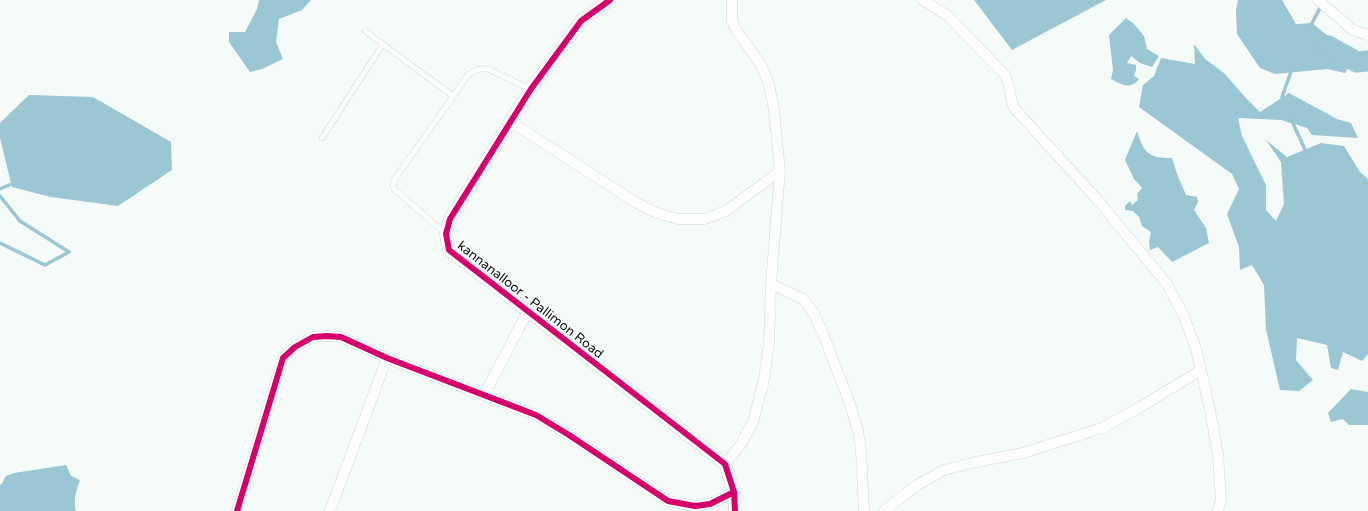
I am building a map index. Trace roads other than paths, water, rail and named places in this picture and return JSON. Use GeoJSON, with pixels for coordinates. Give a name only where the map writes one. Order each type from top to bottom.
{"type":"FeatureCollection","features":[{"type":"Feature","properties":{"kind":"street","name":"kannanalloor - Pallimon Road"},"geometry":{"type":"LineString","coordinates":[[610,0],[581,21],[531,90],[450,219],[446,234],[449,250],[725,464]]}},
{"type":"Feature","properties":{"kind":"street"},"geometry":{"type":"LineString","coordinates":[[732,0],[732,21],[736,30],[761,65],[769,84],[774,110],[780,171],[771,284],[769,342],[762,387],[753,422],[741,444],[725,464],[734,492],[735,511]]}},
{"type":"Feature","properties":{"kind":"street"},"geometry":{"type":"LineString","coordinates":[[923,0],[948,16],[1004,74],[1009,81],[1011,100],[1014,108],[1096,198],[1167,284],[1184,316],[1196,349],[1210,405],[1218,455],[1221,500],[1218,511]]}},
{"type":"Feature","properties":{"kind":"street"},"geometry":{"type":"LineString","coordinates":[[1318,0],[1353,30],[1368,35]]}},
{"type":"Feature","properties":{"kind":"street"},"geometry":{"type":"LineString","coordinates":[[511,122],[635,202],[657,213],[678,219],[704,219],[726,211],[780,171]]}},
{"type":"Feature","properties":{"kind":"street"},"geometry":{"type":"LineString","coordinates":[[771,284],[802,299],[813,312],[822,331],[850,404],[858,431],[861,450],[864,511]]}},
{"type":"Feature","properties":{"kind":"street"},"geometry":{"type":"LineString","coordinates":[[484,395],[528,311]]}},
{"type":"Feature","properties":{"kind":"street"},"geometry":{"type":"LineString","coordinates":[[237,511],[283,358],[295,347],[313,338],[327,336],[341,337],[387,358],[536,415],[569,435],[668,501],[695,506],[710,504],[734,492]]}},
{"type":"Feature","properties":{"kind":"street"},"geometry":{"type":"LineString","coordinates":[[330,511],[387,358]]}},
{"type":"Feature","properties":{"kind":"street"},"geometry":{"type":"LineString","coordinates":[[884,511],[917,485],[944,470],[1023,453],[1102,428],[1142,406],[1201,370]]}},
{"type":"Feature","properties":{"kind":"lane"},"geometry":{"type":"LineString","coordinates":[[365,31],[453,96]]}},
{"type":"Feature","properties":{"kind":"lane"},"geometry":{"type":"LineString","coordinates":[[322,138],[383,44]]}},
{"type":"Feature","properties":{"kind":"lane"},"geometry":{"type":"LineString","coordinates":[[446,234],[394,190],[393,184],[395,179],[468,75],[473,71],[481,68],[488,69],[531,90]]}},
{"type":"Feature","properties":{"kind":"water"},"geometry":{"type":"Polygon","coordinates":[[[259,0],[311,0],[302,10],[279,19],[276,42],[283,59],[262,69],[250,72],[229,42],[229,32],[245,32],[257,9],[259,0]]]}},
{"type":"Feature","properties":{"kind":"water"},"geometry":{"type":"Polygon","coordinates":[[[974,0],[1106,0],[1012,50],[974,0]]]}},
{"type":"Feature","properties":{"kind":"water"},"geometry":{"type":"Polygon","coordinates":[[[1238,0],[1282,0],[1296,24],[1312,23],[1333,40],[1357,56],[1345,73],[1327,69],[1275,74],[1260,68],[1237,34],[1236,10],[1238,0]]]}},
{"type":"Feature","properties":{"kind":"water"},"geometry":{"type":"Polygon","coordinates":[[[1126,18],[1133,23],[1144,36],[1147,49],[1159,56],[1152,67],[1140,63],[1131,56],[1127,63],[1136,65],[1134,76],[1139,79],[1132,84],[1122,85],[1111,79],[1113,70],[1109,35],[1126,18]]]}},
{"type":"Feature","properties":{"kind":"water"},"geometry":{"type":"Polygon","coordinates":[[[1194,44],[1205,59],[1224,73],[1260,112],[1289,93],[1337,119],[1351,123],[1358,138],[1312,135],[1307,128],[1281,120],[1238,118],[1242,136],[1266,185],[1266,210],[1276,221],[1284,204],[1281,162],[1266,140],[1287,157],[1321,143],[1344,146],[1360,172],[1368,179],[1368,354],[1362,361],[1343,352],[1338,370],[1331,368],[1327,345],[1297,338],[1296,360],[1313,380],[1299,391],[1280,390],[1266,329],[1264,285],[1252,265],[1240,270],[1239,247],[1227,214],[1239,189],[1232,174],[1139,107],[1143,85],[1154,76],[1161,58],[1195,64],[1194,44]]]}},
{"type":"Feature","properties":{"kind":"water"},"geometry":{"type":"Polygon","coordinates":[[[29,95],[93,97],[171,142],[172,170],[118,206],[51,197],[12,187],[0,138],[0,123],[29,95]]]}},
{"type":"Feature","properties":{"kind":"water"},"geometry":{"type":"Polygon","coordinates":[[[1137,131],[1142,144],[1148,153],[1157,157],[1172,158],[1186,195],[1197,197],[1198,202],[1194,210],[1206,228],[1209,243],[1172,262],[1158,247],[1150,250],[1149,242],[1151,232],[1142,226],[1139,217],[1133,211],[1125,210],[1125,206],[1130,201],[1132,205],[1138,200],[1137,194],[1142,188],[1134,179],[1125,160],[1137,131]]]}},
{"type":"Feature","properties":{"kind":"water"},"geometry":{"type":"Polygon","coordinates":[[[1351,389],[1368,392],[1368,425],[1349,425],[1343,419],[1331,422],[1328,413],[1351,389]]]}},
{"type":"Feature","properties":{"kind":"water"},"geometry":{"type":"Polygon","coordinates":[[[66,465],[71,476],[80,480],[75,496],[76,511],[0,511],[0,484],[1,485],[6,476],[14,473],[66,465]]]}},
{"type":"Feature","properties":{"kind":"waterway"},"geometry":{"type":"LineString","coordinates":[[1310,27],[1322,4]]}},
{"type":"Feature","properties":{"kind":"waterway"},"geometry":{"type":"LineString","coordinates":[[1328,46],[1357,62],[1368,61]]}},
{"type":"Feature","properties":{"kind":"waterway"},"geometry":{"type":"LineString","coordinates":[[1283,101],[1282,97],[1292,69]]}},
{"type":"Feature","properties":{"kind":"waterway"},"geometry":{"type":"LineString","coordinates":[[1292,121],[1307,154]]}},
{"type":"Feature","properties":{"kind":"waterway"},"geometry":{"type":"LineString","coordinates":[[0,189],[14,183]]}},
{"type":"Feature","properties":{"kind":"waterway"},"geometry":{"type":"LineString","coordinates":[[0,196],[20,221],[69,252],[45,265],[0,243]]}}]}
